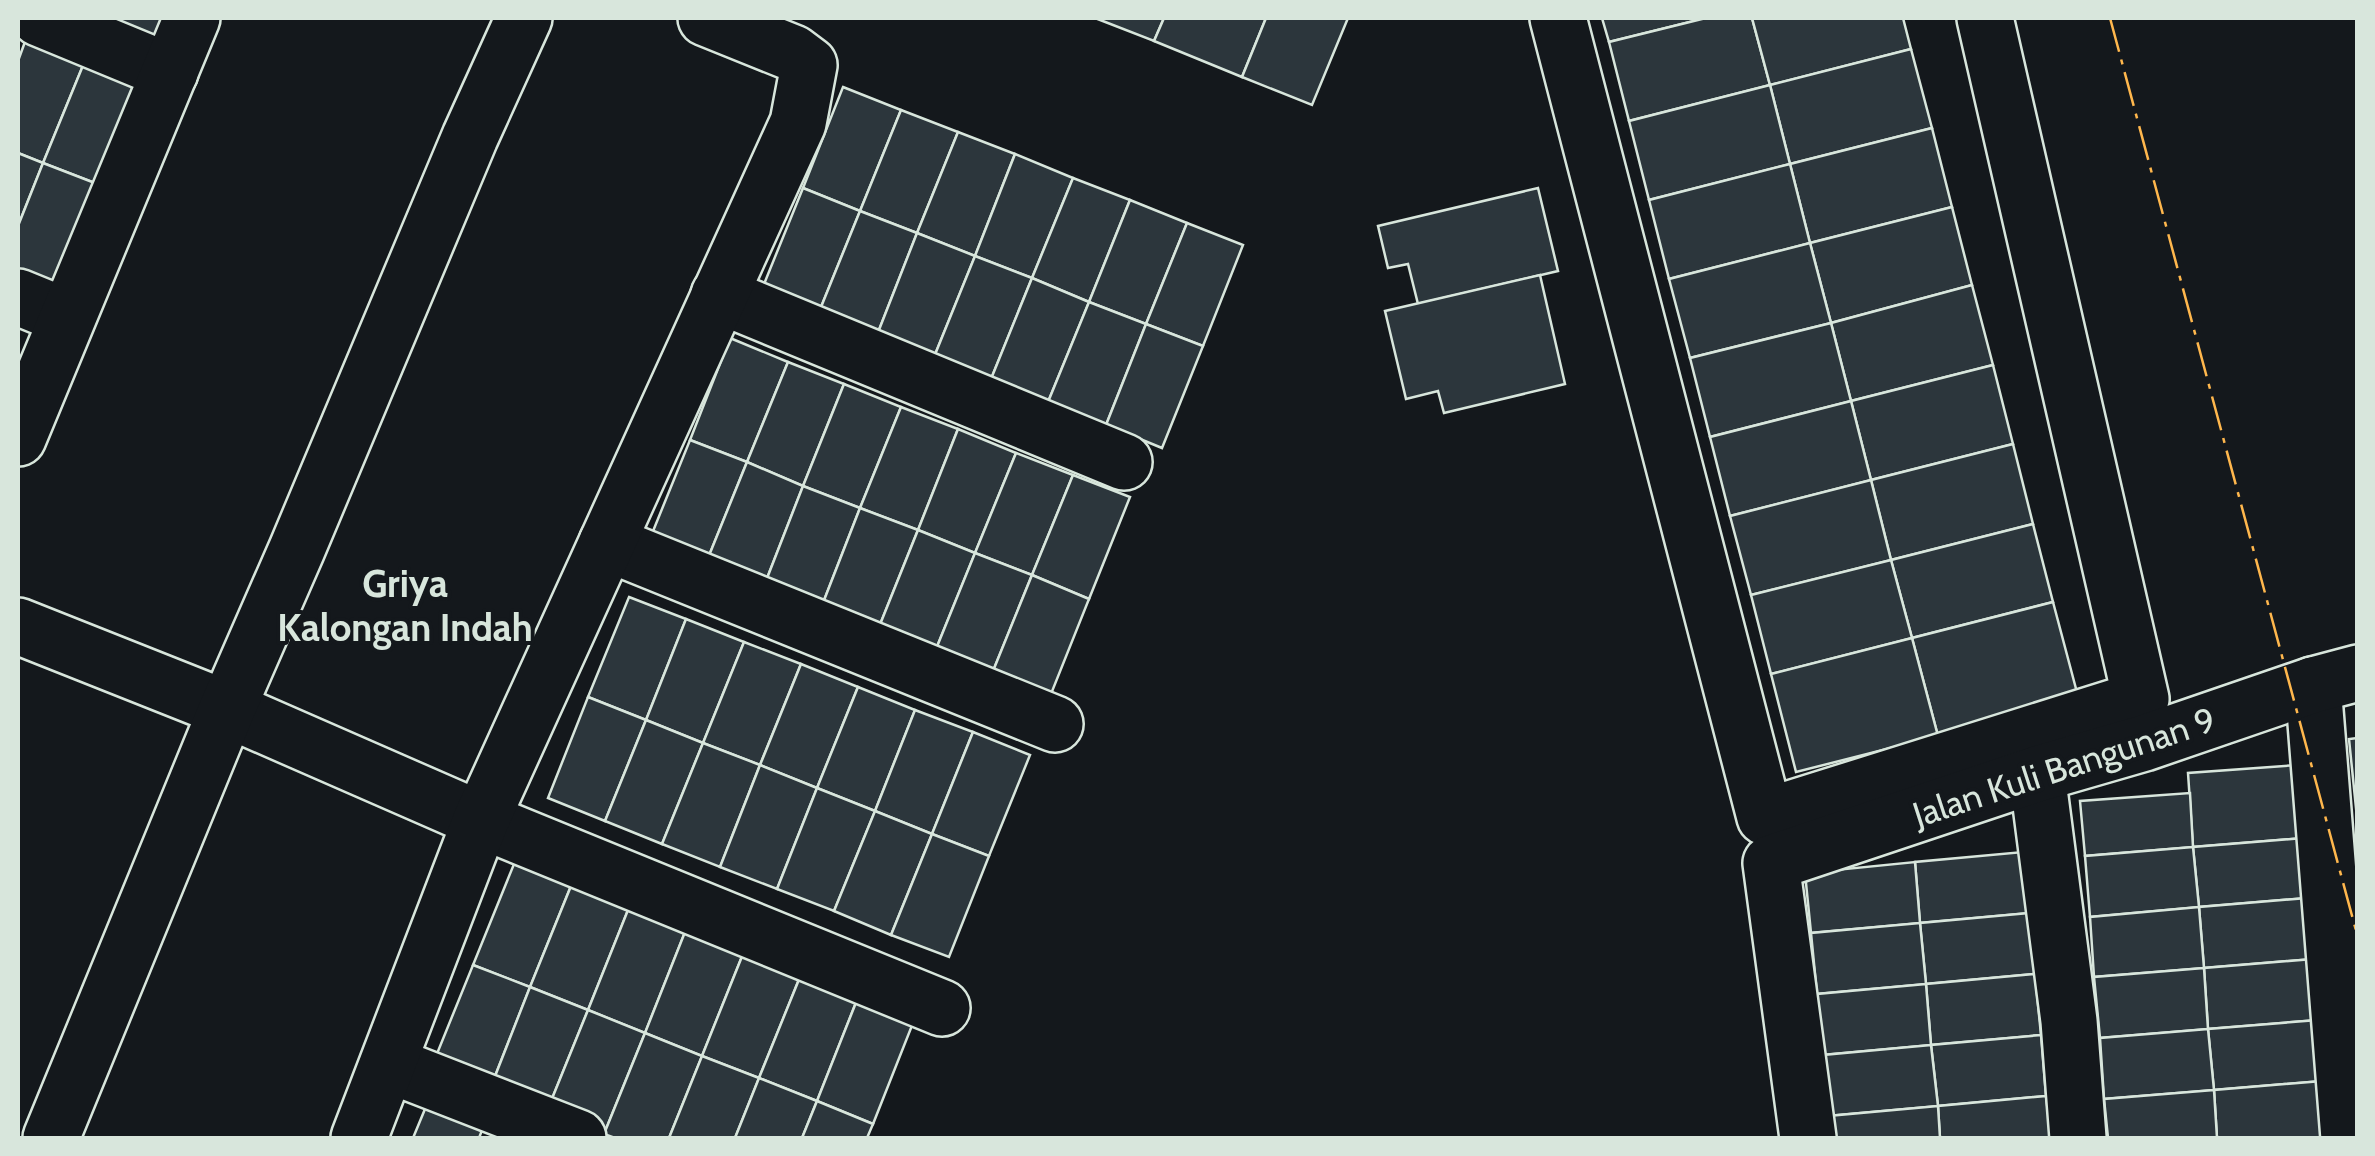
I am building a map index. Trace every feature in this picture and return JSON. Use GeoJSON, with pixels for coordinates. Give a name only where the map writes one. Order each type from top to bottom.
{"type":"FeatureCollection","features":[{"type":"Feature","properties":{"kind":"street"},"geometry":{"type":"LineString","coordinates":[[39,18],[170,72]]}},
{"type":"Feature","properties":{"kind":"street"},"geometry":{"type":"LineString","coordinates":[[18,438],[192,18]]}},
{"type":"Feature","properties":{"kind":"street"},"geometry":{"type":"LineString","coordinates":[[51,1138],[226,709],[524,18]]}},
{"type":"Feature","properties":{"kind":"street"},"geometry":{"type":"LineString","coordinates":[[360,1138],[481,820],[798,123],[809,65],[793,53],[706,18]]}},
{"type":"Feature","properties":{"kind":"street"},"geometry":{"type":"LineString","coordinates":[[1558,18],[1765,816],[2141,699],[1986,18]]}},
{"type":"Feature","properties":{"kind":"street"},"geometry":{"type":"LineString","coordinates":[[719,294],[1124,462]]}},
{"type":"Feature","properties":{"kind":"street"},"geometry":{"type":"LineString","coordinates":[[18,297],[68,318]]}},
{"type":"Feature","properties":{"kind":"street"},"geometry":{"type":"LineString","coordinates":[[607,542],[1055,724]]}},
{"type":"Feature","properties":{"kind":"street"},"geometry":{"type":"LineString","coordinates":[[18,626],[942,1008]]}},
{"type":"Feature","properties":{"kind":"street"},"geometry":{"type":"LineString","coordinates":[[2335,679],[2349,1138]]}},
{"type":"Feature","properties":{"kind":"street","name":"Jalan Kuli Bangunan 9"},"geometry":{"type":"LineString","coordinates":[[1808,1138],[1770,863],[2335,679]]}},
{"type":"Feature","properties":{"kind":"street"},"geometry":{"type":"LineString","coordinates":[[2037,774],[2069,1020],[2078,1138]]}},
{"type":"Feature","properties":{"kind":"street"},"geometry":{"type":"LineString","coordinates":[[388,1064],[578,1138]]}},
{"type":"Feature","properties":{"kind":"building"},"geometry":{"type":"Polygon","coordinates":[[[106,18],[172,18],[161,45],[106,18]]]}},
{"type":"Feature","properties":{"kind":"building"},"geometry":{"type":"Polygon","coordinates":[[[1095,18],[1164,18],[1154,41],[1095,18]]]}},
{"type":"Feature","properties":{"kind":"building"},"geometry":{"type":"Polygon","coordinates":[[[1164,18],[1266,18],[1242,77],[1154,41],[1164,18]]]}},
{"type":"Feature","properties":{"kind":"building"},"geometry":{"type":"Polygon","coordinates":[[[1266,18],[1348,18],[1312,105],[1242,77],[1266,18]]]}},
{"type":"Feature","properties":{"kind":"building"},"geometry":{"type":"Polygon","coordinates":[[[1602,18],[1706,18],[1609,42],[1602,18]]]}},
{"type":"Feature","properties":{"kind":"building"},"geometry":{"type":"Polygon","coordinates":[[[1706,18],[1752,18],[1770,85],[1629,121],[1609,42],[1706,18]]]}},
{"type":"Feature","properties":{"kind":"building"},"geometry":{"type":"Polygon","coordinates":[[[1752,18],[1903,18],[1911,49],[1770,85],[1752,18]]]}},
{"type":"Feature","properties":{"kind":"building"},"geometry":{"type":"Polygon","coordinates":[[[26,39],[84,63],[43,163],[18,153],[18,61],[26,39]]]}},
{"type":"Feature","properties":{"kind":"building"},"geometry":{"type":"Polygon","coordinates":[[[1911,49],[1932,128],[1790,164],[1770,85],[1911,49]]]}},
{"type":"Feature","properties":{"kind":"building"},"geometry":{"type":"Polygon","coordinates":[[[84,63],[141,85],[100,185],[43,163],[84,63]]]}},
{"type":"Feature","properties":{"kind":"building"},"geometry":{"type":"Polygon","coordinates":[[[1770,85],[1790,164],[1649,200],[1629,121],[1770,85]]]}},
{"type":"Feature","properties":{"kind":"building"},"geometry":{"type":"Polygon","coordinates":[[[843,87],[901,110],[860,211],[803,188],[843,87]]]}},
{"type":"Feature","properties":{"kind":"building"},"geometry":{"type":"Polygon","coordinates":[[[901,110],[958,132],[917,233],[860,211],[901,110]]]}},
{"type":"Feature","properties":{"kind":"building"},"geometry":{"type":"Polygon","coordinates":[[[1932,128],[1952,207],[1810,243],[1790,164],[1932,128]]]}},
{"type":"Feature","properties":{"kind":"building"},"geometry":{"type":"Polygon","coordinates":[[[958,132],[1015,154],[975,256],[917,233],[958,132]]]}},
{"type":"Feature","properties":{"kind":"building"},"geometry":{"type":"Polygon","coordinates":[[[18,153],[43,163],[18,226],[18,153]]]}},
{"type":"Feature","properties":{"kind":"building"},"geometry":{"type":"Polygon","coordinates":[[[1015,154],[1073,178],[1032,278],[975,256],[1015,154]]]}},
{"type":"Feature","properties":{"kind":"building"},"geometry":{"type":"Polygon","coordinates":[[[43,163],[100,185],[60,287],[18,270],[18,226],[43,163]]]}},
{"type":"Feature","properties":{"kind":"building"},"geometry":{"type":"Polygon","coordinates":[[[1790,164],[1810,243],[1669,279],[1649,200],[1790,164]]]}},
{"type":"Feature","properties":{"kind":"building"},"geometry":{"type":"Polygon","coordinates":[[[1073,178],[1130,200],[1089,302],[1032,278],[1073,178]]]}},
{"type":"Feature","properties":{"kind":"building"},"geometry":{"type":"Polygon","coordinates":[[[803,188],[860,211],[819,312],[762,289],[803,188]]]}},
{"type":"Feature","properties":{"kind":"building"},"geometry":{"type":"Polygon","coordinates":[[[1538,188],[1558,271],[1418,304],[1408,264],[1388,268],[1378,226],[1538,188]]]}},
{"type":"Feature","properties":{"kind":"building"},"geometry":{"type":"Polygon","coordinates":[[[1130,200],[1187,223],[1146,324],[1089,302],[1130,200]]]}},
{"type":"Feature","properties":{"kind":"building"},"geometry":{"type":"Polygon","coordinates":[[[1952,207],[1972,285],[1831,323],[1810,243],[1952,207]]]}},
{"type":"Feature","properties":{"kind":"building"},"geometry":{"type":"Polygon","coordinates":[[[860,211],[917,233],[877,335],[819,312],[860,211]]]}},
{"type":"Feature","properties":{"kind":"building"},"geometry":{"type":"Polygon","coordinates":[[[1187,223],[1243,245],[1203,346],[1146,324],[1187,223]]]}},
{"type":"Feature","properties":{"kind":"building"},"geometry":{"type":"Polygon","coordinates":[[[917,233],[975,256],[934,357],[877,335],[917,233]]]}},
{"type":"Feature","properties":{"kind":"building"},"geometry":{"type":"Polygon","coordinates":[[[1810,243],[1831,323],[1690,358],[1669,279],[1810,243]]]}},
{"type":"Feature","properties":{"kind":"building"},"geometry":{"type":"Polygon","coordinates":[[[975,256],[1032,278],[991,379],[934,357],[975,256]]]}},
{"type":"Feature","properties":{"kind":"building"},"geometry":{"type":"Polygon","coordinates":[[[1540,275],[1565,384],[1444,413],[1438,391],[1406,399],[1385,311],[1540,275]]]}},
{"type":"Feature","properties":{"kind":"building"},"geometry":{"type":"Polygon","coordinates":[[[1032,278],[1089,302],[1048,402],[991,379],[1032,278]]]}},
{"type":"Feature","properties":{"kind":"building"},"geometry":{"type":"Polygon","coordinates":[[[1972,285],[1993,365],[1851,401],[1831,323],[1972,285]]]}},
{"type":"Feature","properties":{"kind":"building"},"geometry":{"type":"Polygon","coordinates":[[[1089,302],[1146,324],[1106,425],[1048,402],[1089,302]]]}},
{"type":"Feature","properties":{"kind":"building"},"geometry":{"type":"Polygon","coordinates":[[[1831,323],[1851,401],[1710,437],[1690,358],[1831,323]]]}},
{"type":"Feature","properties":{"kind":"building"},"geometry":{"type":"Polygon","coordinates":[[[1146,324],[1203,346],[1162,448],[1106,425],[1146,324]]]}},
{"type":"Feature","properties":{"kind":"building"},"geometry":{"type":"Polygon","coordinates":[[[730,338],[788,362],[747,462],[690,440],[730,338]]]}},
{"type":"Feature","properties":{"kind":"building"},"geometry":{"type":"Polygon","coordinates":[[[788,362],[844,384],[803,486],[747,462],[788,362]]]}},
{"type":"Feature","properties":{"kind":"building"},"geometry":{"type":"Polygon","coordinates":[[[1993,365],[2013,444],[1871,480],[1851,401],[1993,365]]]}},
{"type":"Feature","properties":{"kind":"building"},"geometry":{"type":"Polygon","coordinates":[[[844,384],[901,407],[860,508],[803,486],[844,384]]]}},
{"type":"Feature","properties":{"kind":"building"},"geometry":{"type":"Polygon","coordinates":[[[1851,401],[1871,480],[1730,516],[1710,437],[1851,401]]]}},
{"type":"Feature","properties":{"kind":"building"},"geometry":{"type":"Polygon","coordinates":[[[901,407],[958,429],[918,530],[860,508],[901,407]]]}},
{"type":"Feature","properties":{"kind":"building"},"geometry":{"type":"Polygon","coordinates":[[[958,429],[1016,453],[975,553],[918,530],[958,429]]]}},
{"type":"Feature","properties":{"kind":"building"},"geometry":{"type":"Polygon","coordinates":[[[690,440],[747,462],[706,563],[649,541],[690,440]]]}},
{"type":"Feature","properties":{"kind":"building"},"geometry":{"type":"Polygon","coordinates":[[[2013,444],[2033,524],[1891,560],[1871,480],[2013,444]]]}},
{"type":"Feature","properties":{"kind":"building"},"geometry":{"type":"Polygon","coordinates":[[[1016,453],[1073,475],[1032,575],[975,553],[1016,453]]]}},
{"type":"Feature","properties":{"kind":"building"},"geometry":{"type":"Polygon","coordinates":[[[747,462],[803,486],[764,586],[706,563],[747,462]]]}},
{"type":"Feature","properties":{"kind":"building"},"geometry":{"type":"Polygon","coordinates":[[[1073,475],[1130,497],[1089,599],[1032,575],[1073,475]]]}},
{"type":"Feature","properties":{"kind":"building"},"geometry":{"type":"Polygon","coordinates":[[[1871,480],[1891,560],[1751,595],[1730,516],[1871,480]]]}},
{"type":"Feature","properties":{"kind":"building"},"geometry":{"type":"Polygon","coordinates":[[[803,486],[860,508],[821,608],[764,586],[803,486]]]}},
{"type":"Feature","properties":{"kind":"building"},"geometry":{"type":"Polygon","coordinates":[[[860,508],[918,530],[877,632],[821,608],[860,508]]]}},
{"type":"Feature","properties":{"kind":"building"},"geometry":{"type":"Polygon","coordinates":[[[2033,524],[2053,602],[1912,638],[1891,560],[2033,524]]]}},
{"type":"Feature","properties":{"kind":"building"},"geometry":{"type":"Polygon","coordinates":[[[918,530],[975,553],[934,654],[877,632],[918,530]]]}},
{"type":"Feature","properties":{"kind":"building"},"geometry":{"type":"Polygon","coordinates":[[[975,553],[1032,575],[991,676],[934,654],[975,553]]]}},
{"type":"Feature","properties":{"kind":"building"},"geometry":{"type":"Polygon","coordinates":[[[1891,560],[1912,638],[1771,674],[1751,595],[1891,560]]]}},
{"type":"Feature","properties":{"kind":"building"},"geometry":{"type":"Polygon","coordinates":[[[1032,575],[1089,599],[1049,699],[991,676],[1032,575]]]}},
{"type":"Feature","properties":{"kind":"building"},"geometry":{"type":"Polygon","coordinates":[[[629,597],[686,619],[646,720],[588,697],[629,597]]]}},
{"type":"Feature","properties":{"kind":"building"},"geometry":{"type":"Polygon","coordinates":[[[2053,602],[2079,700],[1938,736],[1912,638],[2053,602]]]}},
{"type":"Feature","properties":{"kind":"building"},"geometry":{"type":"Polygon","coordinates":[[[686,619],[744,642],[703,743],[646,720],[686,619]]]}},
{"type":"Feature","properties":{"kind":"building"},"geometry":{"type":"Polygon","coordinates":[[[1912,638],[1938,736],[1796,772],[1771,674],[1912,638]]]}},
{"type":"Feature","properties":{"kind":"building"},"geometry":{"type":"Polygon","coordinates":[[[744,642],[801,664],[760,765],[703,743],[744,642]]]}},
{"type":"Feature","properties":{"kind":"building"},"geometry":{"type":"Polygon","coordinates":[[[801,664],[858,687],[817,788],[760,765],[801,664]]]}},
{"type":"Feature","properties":{"kind":"building"},"geometry":{"type":"Polygon","coordinates":[[[858,687],[915,710],[875,811],[817,788],[858,687]]]}},
{"type":"Feature","properties":{"kind":"building"},"geometry":{"type":"Polygon","coordinates":[[[588,697],[646,720],[605,821],[548,798],[588,697]]]}},
{"type":"Feature","properties":{"kind":"building"},"geometry":{"type":"Polygon","coordinates":[[[915,710],[973,732],[932,834],[875,811],[915,710]]]}},
{"type":"Feature","properties":{"kind":"building"},"geometry":{"type":"Polygon","coordinates":[[[646,720],[703,743],[662,844],[605,821],[646,720]]]}},
{"type":"Feature","properties":{"kind":"building"},"geometry":{"type":"Polygon","coordinates":[[[973,732],[1030,755],[989,856],[932,834],[973,732]]]}},
{"type":"Feature","properties":{"kind":"building"},"geometry":{"type":"Polygon","coordinates":[[[2358,738],[2358,818],[2357,818],[2349,739],[2358,738]]]}},
{"type":"Feature","properties":{"kind":"building"},"geometry":{"type":"Polygon","coordinates":[[[703,743],[760,765],[720,867],[662,844],[703,743]]]}},
{"type":"Feature","properties":{"kind":"building"},"geometry":{"type":"Polygon","coordinates":[[[760,765],[817,788],[777,889],[720,867],[760,765]]]}},
{"type":"Feature","properties":{"kind":"building"},"geometry":{"type":"Polygon","coordinates":[[[2297,765],[2303,838],[2193,847],[2188,773],[2297,765]]]}},
{"type":"Feature","properties":{"kind":"building"},"geometry":{"type":"Polygon","coordinates":[[[817,788],[875,811],[834,911],[777,889],[817,788]]]}},
{"type":"Feature","properties":{"kind":"building"},"geometry":{"type":"Polygon","coordinates":[[[2190,793],[2193,847],[2085,856],[2080,801],[2190,793]]]}},
{"type":"Feature","properties":{"kind":"building"},"geometry":{"type":"Polygon","coordinates":[[[875,811],[932,834],[891,935],[834,911],[875,811]]]}},
{"type":"Feature","properties":{"kind":"building"},"geometry":{"type":"Polygon","coordinates":[[[932,834],[989,856],[949,957],[891,935],[932,834]]]}},
{"type":"Feature","properties":{"kind":"building"},"geometry":{"type":"Polygon","coordinates":[[[2303,838],[2307,898],[2199,907],[2193,847],[2303,838]]]}},
{"type":"Feature","properties":{"kind":"building"},"geometry":{"type":"Polygon","coordinates":[[[2193,847],[2199,907],[2090,917],[2085,856],[2193,847]]]}},
{"type":"Feature","properties":{"kind":"building"},"geometry":{"type":"Polygon","coordinates":[[[2023,852],[2029,913],[1920,923],[1915,862],[2023,852]]]}},
{"type":"Feature","properties":{"kind":"building"},"geometry":{"type":"Polygon","coordinates":[[[1915,862],[1920,923],[1811,933],[1805,873],[1915,862]]]}},
{"type":"Feature","properties":{"kind":"building"},"geometry":{"type":"Polygon","coordinates":[[[514,864],[571,886],[530,987],[473,965],[514,864]]]}},
{"type":"Feature","properties":{"kind":"building"},"geometry":{"type":"Polygon","coordinates":[[[571,886],[628,910],[588,1010],[530,987],[571,886]]]}},
{"type":"Feature","properties":{"kind":"building"},"geometry":{"type":"Polygon","coordinates":[[[2307,898],[2313,959],[2204,968],[2199,907],[2307,898]]]}},
{"type":"Feature","properties":{"kind":"building"},"geometry":{"type":"Polygon","coordinates":[[[2199,907],[2204,968],[2094,977],[2090,917],[2199,907]]]}},
{"type":"Feature","properties":{"kind":"building"},"geometry":{"type":"Polygon","coordinates":[[[628,910],[685,932],[645,1033],[588,1010],[628,910]]]}},
{"type":"Feature","properties":{"kind":"building"},"geometry":{"type":"Polygon","coordinates":[[[2029,913],[2035,974],[1926,984],[1920,923],[2029,913]]]}},
{"type":"Feature","properties":{"kind":"building"},"geometry":{"type":"Polygon","coordinates":[[[1920,923],[1926,984],[1817,994],[1811,933],[1920,923]]]}},
{"type":"Feature","properties":{"kind":"building"},"geometry":{"type":"Polygon","coordinates":[[[685,932],[743,954],[702,1056],[645,1033],[685,932]]]}},
{"type":"Feature","properties":{"kind":"building"},"geometry":{"type":"Polygon","coordinates":[[[743,954],[800,977],[759,1078],[702,1056],[743,954]]]}},
{"type":"Feature","properties":{"kind":"building"},"geometry":{"type":"Polygon","coordinates":[[[2313,959],[2318,1020],[2208,1029],[2204,968],[2313,959]]]}},
{"type":"Feature","properties":{"kind":"building"},"geometry":{"type":"Polygon","coordinates":[[[473,965],[530,987],[490,1089],[432,1066],[473,965]]]}},
{"type":"Feature","properties":{"kind":"building"},"geometry":{"type":"Polygon","coordinates":[[[2204,968],[2208,1029],[2100,1038],[2094,977],[2204,968]]]}},
{"type":"Feature","properties":{"kind":"building"},"geometry":{"type":"Polygon","coordinates":[[[2035,974],[2041,1035],[1931,1045],[1926,984],[2035,974]]]}},
{"type":"Feature","properties":{"kind":"building"},"geometry":{"type":"Polygon","coordinates":[[[800,977],[857,1000],[817,1101],[759,1078],[800,977]]]}},
{"type":"Feature","properties":{"kind":"building"},"geometry":{"type":"Polygon","coordinates":[[[1926,984],[1931,1045],[1823,1055],[1817,994],[1926,984]]]}},
{"type":"Feature","properties":{"kind":"building"},"geometry":{"type":"Polygon","coordinates":[[[530,987],[588,1010],[547,1111],[490,1089],[530,987]]]}},
{"type":"Feature","properties":{"kind":"building"},"geometry":{"type":"Polygon","coordinates":[[[857,1000],[913,1023],[873,1124],[817,1101],[857,1000]]]}},
{"type":"Feature","properties":{"kind":"building"},"geometry":{"type":"Polygon","coordinates":[[[588,1010],[645,1033],[604,1134],[547,1111],[588,1010]]]}},
{"type":"Feature","properties":{"kind":"building"},"geometry":{"type":"Polygon","coordinates":[[[2318,1020],[2322,1081],[2214,1090],[2208,1029],[2318,1020]]]}},
{"type":"Feature","properties":{"kind":"building"},"geometry":{"type":"Polygon","coordinates":[[[2208,1029],[2214,1090],[2104,1099],[2100,1038],[2208,1029]]]}},
{"type":"Feature","properties":{"kind":"building"},"geometry":{"type":"Polygon","coordinates":[[[645,1033],[702,1056],[669,1138],[615,1138],[604,1134],[645,1033]]]}},
{"type":"Feature","properties":{"kind":"building"},"geometry":{"type":"Polygon","coordinates":[[[2041,1035],[2046,1096],[1938,1106],[1931,1045],[2041,1035]]]}},
{"type":"Feature","properties":{"kind":"building"},"geometry":{"type":"Polygon","coordinates":[[[1931,1045],[1938,1106],[1828,1116],[1823,1055],[1931,1045]]]}},
{"type":"Feature","properties":{"kind":"building"},"geometry":{"type":"Polygon","coordinates":[[[702,1056],[759,1078],[735,1138],[669,1138],[702,1056]]]}},
{"type":"Feature","properties":{"kind":"building"},"geometry":{"type":"Polygon","coordinates":[[[759,1078],[817,1101],[802,1138],[735,1138],[759,1078]]]}},
{"type":"Feature","properties":{"kind":"building"},"geometry":{"type":"Polygon","coordinates":[[[2322,1081],[2327,1138],[2217,1138],[2214,1090],[2322,1081]]]}},
{"type":"Feature","properties":{"kind":"building"},"geometry":{"type":"Polygon","coordinates":[[[2214,1090],[2217,1138],[2108,1138],[2104,1099],[2214,1090]]]}},
{"type":"Feature","properties":{"kind":"building"},"geometry":{"type":"Polygon","coordinates":[[[2046,1096],[2051,1138],[1940,1138],[1938,1106],[2046,1096]]]}},
{"type":"Feature","properties":{"kind":"building"},"geometry":{"type":"Polygon","coordinates":[[[430,1097],[486,1120],[479,1138],[413,1138],[430,1097]]]}},
{"type":"Feature","properties":{"kind":"building"},"geometry":{"type":"Polygon","coordinates":[[[817,1101],[873,1124],[867,1138],[802,1138],[817,1101]]]}},
{"type":"Feature","properties":{"kind":"building"},"geometry":{"type":"Polygon","coordinates":[[[1938,1106],[1940,1138],[1830,1138],[1828,1116],[1938,1106]]]}},
{"type":"Feature","properties":{"kind":"power"},"geometry":{"type":"LineString","coordinates":[[2110,18],[2358,938]]}},
{"type":"Feature","properties":{"kind":"district","name":"Griya Kalongan Indah"},"geometry":{"type":"Point","coordinates":[405,604]}}]}
